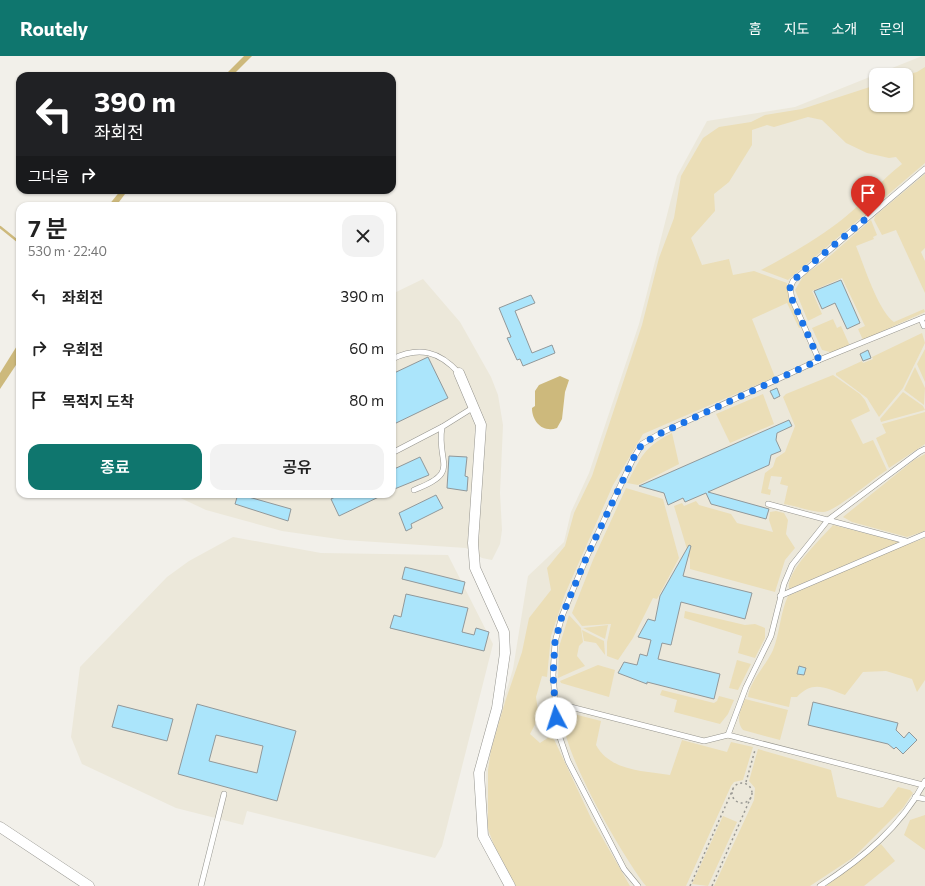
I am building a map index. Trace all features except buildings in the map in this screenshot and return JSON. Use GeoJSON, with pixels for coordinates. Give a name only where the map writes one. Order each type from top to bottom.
{"type":"FeatureCollection","features":[{"type":"Feature","properties":{"kind":"street"},"geometry":{"type":"LineString","coordinates":[[459,373],[481,424],[473,543],[475,568],[504,632],[505,653],[497,708],[479,773],[483,836],[510,886]]}},
{"type":"Feature","properties":{"kind":"street"},"geometry":{"type":"LineString","coordinates":[[0,827],[89,886]]}},
{"type":"Feature","properties":{"kind":"lane"},"geometry":{"type":"LineString","coordinates":[[819,360],[792,299],[790,288],[793,280],[925,169]]}},
{"type":"Feature","properties":{"kind":"lane"},"geometry":{"type":"LineString","coordinates":[[638,886],[624,869],[568,761],[558,732],[553,675],[555,642],[562,616],[587,556],[622,481],[642,444],[661,433],[819,360],[923,318],[924,326]]}},
{"type":"Feature","properties":{"kind":"lane"},"geometry":{"type":"LineString","coordinates":[[396,358],[414,352],[423,351],[447,360],[459,373]]}},
{"type":"Feature","properties":{"kind":"lane"},"geometry":{"type":"LineString","coordinates":[[396,451],[442,428],[474,407]]}},
{"type":"Feature","properties":{"kind":"lane"},"geometry":{"type":"LineString","coordinates":[[414,490],[433,483],[442,476],[444,467],[442,428]]}},
{"type":"Feature","properties":{"kind":"lane"},"geometry":{"type":"LineString","coordinates":[[728,735],[746,687],[771,636],[780,596],[792,565],[828,520],[925,449]]}},
{"type":"Feature","properties":{"kind":"lane"},"geometry":{"type":"LineString","coordinates":[[768,504],[906,541]]}},
{"type":"Feature","properties":{"kind":"lane"},"geometry":{"type":"LineString","coordinates":[[780,596],[925,534]]}},
{"type":"Feature","properties":{"kind":"lane"},"geometry":{"type":"LineString","coordinates":[[555,704],[704,741],[728,735],[924,783],[890,830],[857,860],[820,886]]}},
{"type":"Feature","properties":{"kind":"lane"},"geometry":{"type":"LineString","coordinates":[[201,886],[224,794]]}},
{"type":"Feature","properties":{"kind":"lane"},"geometry":{"type":"LineString","coordinates":[[915,797],[925,800]]}},
{"type":"Feature","properties":{"kind":"path"},"geometry":{"type":"LineString","coordinates":[[745,783],[758,742]]}},
{"type":"Feature","properties":{"kind":"path"},"geometry":{"type":"LineString","coordinates":[[690,886],[733,789],[740,783],[745,783],[752,789],[751,797],[712,886]]}},
{"type":"Feature","properties":{"kind":"path"},"geometry":{"type":"LineString","coordinates":[[733,789],[732,794],[737,802],[745,803],[751,797]]}},
{"type":"Feature","properties":{"kind":"shaded area"},"geometry":{"type":"Polygon","coordinates":[[[244,56],[252,56],[236,72],[228,72],[244,56]]]}},
{"type":"Feature","properties":{"kind":"shaded area"},"geometry":{"type":"Polygon","coordinates":[[[925,56],[925,886],[515,886],[491,844],[486,828],[486,768],[489,749],[513,669],[528,576],[564,542],[571,512],[589,473],[639,324],[677,176],[707,121],[795,107],[869,77],[869,112],[913,112],[913,68],[892,68],[925,56]]]}},
{"type":"Feature","properties":{"kind":"shaded area"},"geometry":{"type":"Polygon","coordinates":[[[925,67],[925,163],[788,280],[761,270],[804,246],[844,218],[902,164],[896,157],[889,158],[867,153],[846,143],[822,120],[808,117],[774,127],[767,125],[752,130],[752,145],[729,182],[714,194],[715,211],[691,238],[702,265],[729,259],[733,275],[754,271],[787,283],[789,300],[801,327],[799,328],[787,303],[752,319],[775,377],[643,434],[613,485],[565,594],[551,636],[547,677],[542,676],[536,697],[539,717],[530,734],[540,743],[552,735],[591,818],[630,886],[516,886],[494,845],[488,829],[488,770],[491,750],[522,652],[529,618],[551,590],[547,568],[565,546],[574,513],[592,476],[642,325],[659,258],[674,218],[681,176],[703,138],[719,127],[751,122],[765,115],[802,109],[869,87],[869,112],[913,112],[913,73],[925,67]]]}},
{"type":"Feature","properties":{"kind":"shaded area"},"geometry":{"type":"Polygon","coordinates":[[[925,174],[925,248],[921,252],[925,261],[925,293],[896,230],[882,235],[874,220],[875,216],[925,174]]]}},
{"type":"Feature","properties":{"kind":"shaded area"},"geometry":{"type":"Polygon","coordinates":[[[118,194],[125,194],[119,202],[111,202],[118,194]]]}},
{"type":"Feature","properties":{"kind":"shaded area"},"geometry":{"type":"Polygon","coordinates":[[[871,220],[877,235],[873,237],[874,239],[856,246],[882,308],[894,322],[924,309],[925,312],[863,340],[858,329],[865,326],[842,278],[812,291],[822,314],[808,321],[795,290],[804,275],[823,262],[871,220]]]}},
{"type":"Feature","properties":{"kind":"shaded area"},"geometry":{"type":"Polygon","coordinates":[[[423,279],[460,322],[491,377],[498,395],[503,425],[500,493],[502,530],[500,544],[492,560],[482,558],[466,548],[345,540],[282,531],[206,510],[180,498],[396,498],[396,292],[423,279]]]}},
{"type":"Feature","properties":{"kind":"shaded area"},"geometry":{"type":"Polygon","coordinates":[[[833,319],[837,328],[841,326],[850,346],[834,353],[822,350],[812,328],[833,319]]]}},
{"type":"Feature","properties":{"kind":"shaded area"},"geometry":{"type":"Polygon","coordinates":[[[922,333],[925,343],[903,388],[879,417],[867,398],[836,375],[836,373],[862,361],[863,363],[873,359],[872,357],[922,333]]]}},
{"type":"Feature","properties":{"kind":"shaded area"},"geometry":{"type":"Polygon","coordinates":[[[16,347],[16,365],[0,389],[0,373],[16,347]]]}},
{"type":"Feature","properties":{"kind":"shaded area"},"geometry":{"type":"Polygon","coordinates":[[[925,349],[925,382],[917,364],[925,349]]]}},
{"type":"Feature","properties":{"kind":"shaded area"},"geometry":{"type":"Polygon","coordinates":[[[915,367],[925,388],[924,405],[904,390],[915,367]]]}},
{"type":"Feature","properties":{"kind":"shaded area"},"geometry":{"type":"Polygon","coordinates":[[[833,375],[860,394],[865,400],[870,411],[851,420],[863,444],[873,440],[887,470],[829,511],[814,511],[784,504],[788,486],[780,484],[782,477],[771,476],[768,489],[771,490],[770,495],[761,493],[765,473],[773,467],[776,458],[785,452],[795,426],[783,397],[786,394],[833,375]]]}},
{"type":"Feature","properties":{"kind":"shaded area"},"geometry":{"type":"Polygon","coordinates":[[[560,376],[569,380],[565,392],[562,419],[557,428],[543,428],[536,422],[532,413],[532,408],[535,406],[535,391],[539,385],[560,376]]]}},
{"type":"Feature","properties":{"kind":"shaded area"},"geometry":{"type":"Polygon","coordinates":[[[903,392],[923,406],[925,410],[881,422],[880,419],[903,392]]]}},
{"type":"Feature","properties":{"kind":"shaded area"},"geometry":{"type":"Polygon","coordinates":[[[763,394],[774,424],[730,443],[716,414],[763,394]]]}},
{"type":"Feature","properties":{"kind":"shaded area"},"geometry":{"type":"Polygon","coordinates":[[[925,412],[925,444],[889,468],[876,438],[886,433],[882,424],[925,412]]]}},
{"type":"Feature","properties":{"kind":"shaded area"},"geometry":{"type":"Polygon","coordinates":[[[672,433],[679,464],[638,485],[627,483],[640,459],[649,448],[662,438],[672,433]]]}},
{"type":"Feature","properties":{"kind":"shaded area"},"geometry":{"type":"Polygon","coordinates":[[[925,454],[925,531],[907,537],[852,522],[843,517],[914,460],[925,454]]]}},
{"type":"Feature","properties":{"kind":"shaded area"},"geometry":{"type":"Polygon","coordinates":[[[626,488],[663,499],[679,558],[657,599],[653,598],[633,638],[618,660],[607,656],[607,642],[611,624],[582,626],[572,613],[593,560],[626,488]]]}},
{"type":"Feature","properties":{"kind":"shaded area"},"geometry":{"type":"Polygon","coordinates":[[[696,501],[699,505],[731,514],[737,523],[773,532],[769,520],[770,512],[776,511],[784,513],[788,520],[786,534],[795,548],[785,560],[775,592],[690,569],[690,559],[674,506],[682,503],[684,506],[696,501]]]}},
{"type":"Feature","properties":{"kind":"shaded area"},"geometry":{"type":"Polygon","coordinates":[[[833,525],[899,542],[789,589],[789,582],[798,565],[813,546],[833,525]]]}},
{"type":"Feature","properties":{"kind":"shaded area"},"geometry":{"type":"Polygon","coordinates":[[[233,537],[321,553],[448,555],[493,644],[442,846],[435,858],[247,811],[243,825],[176,808],[82,764],[71,737],[80,667],[167,577],[189,561],[233,537]]]}},
{"type":"Feature","properties":{"kind":"shaded area"},"geometry":{"type":"Polygon","coordinates":[[[925,538],[925,680],[917,692],[912,679],[886,671],[863,672],[845,695],[820,687],[808,689],[797,697],[791,697],[789,707],[748,697],[751,685],[773,650],[783,609],[788,596],[895,549],[925,538]]]}},
{"type":"Feature","properties":{"kind":"shaded area"},"geometry":{"type":"Polygon","coordinates":[[[685,611],[745,625],[755,624],[765,628],[765,638],[755,658],[738,653],[742,636],[684,618],[685,611]]]}},
{"type":"Feature","properties":{"kind":"shaded area"},"geometry":{"type":"Polygon","coordinates":[[[569,615],[581,628],[583,642],[579,646],[577,656],[585,666],[558,678],[559,647],[569,615]]]}},
{"type":"Feature","properties":{"kind":"shaded area"},"geometry":{"type":"Polygon","coordinates":[[[608,625],[605,639],[583,628],[608,625]]]}},
{"type":"Feature","properties":{"kind":"shaded area"},"geometry":{"type":"Polygon","coordinates":[[[582,630],[604,641],[605,655],[596,643],[584,641],[582,630]]]}},
{"type":"Feature","properties":{"kind":"shaded area"},"geometry":{"type":"Polygon","coordinates":[[[737,660],[751,664],[738,690],[729,688],[737,660]]]}},
{"type":"Feature","properties":{"kind":"shaded area"},"geometry":{"type":"Polygon","coordinates":[[[598,665],[615,670],[609,697],[561,683],[560,681],[598,665]]]}},
{"type":"Feature","properties":{"kind":"shaded area"},"geometry":{"type":"Polygon","coordinates":[[[662,690],[714,703],[717,701],[719,696],[734,700],[728,714],[720,724],[674,712],[677,700],[660,695],[662,690]]]}},
{"type":"Feature","properties":{"kind":"shaded area"},"geometry":{"type":"Polygon","coordinates":[[[745,699],[788,710],[780,740],[743,730],[739,723],[739,719],[740,711],[745,699]]]}},
{"type":"Feature","properties":{"kind":"shaded area"},"geometry":{"type":"Polygon","coordinates":[[[566,712],[601,721],[596,745],[602,754],[619,765],[639,771],[670,775],[682,740],[727,752],[731,742],[753,747],[743,780],[734,782],[731,786],[686,886],[646,886],[636,872],[595,802],[571,751],[565,730],[563,715],[566,712]]]}},
{"type":"Feature","properties":{"kind":"shaded area"},"geometry":{"type":"Polygon","coordinates":[[[758,749],[831,770],[837,797],[879,808],[883,807],[898,787],[910,790],[913,793],[903,808],[854,857],[810,886],[714,886],[754,800],[755,788],[749,781],[758,749]]]}},
{"type":"Feature","properties":{"kind":"shaded area"},"geometry":{"type":"Polygon","coordinates":[[[925,815],[925,850],[904,835],[910,820],[925,815]]]}},
{"type":"Feature","properties":{"kind":"shaded area"},"geometry":{"type":"Polygon","coordinates":[[[723,816],[737,822],[708,886],[692,884],[723,816]]]}},
{"type":"Feature","properties":{"kind":"shaded area"},"geometry":{"type":"Polygon","coordinates":[[[881,844],[895,861],[864,886],[826,886],[881,844]]]}},
{"type":"Feature","properties":{"kind":"waterway"},"geometry":{"type":"LineString","coordinates":[[0,227],[16,240]]}},
{"type":"Feature","properties":{"kind":"route"},"geometry":{"type":"LineString","coordinates":[[556,718],[553,675],[555,642],[562,616],[587,556],[622,481],[642,444],[661,433],[819,360],[792,299],[790,288],[793,280],[799,274],[868,217]]}}]}
